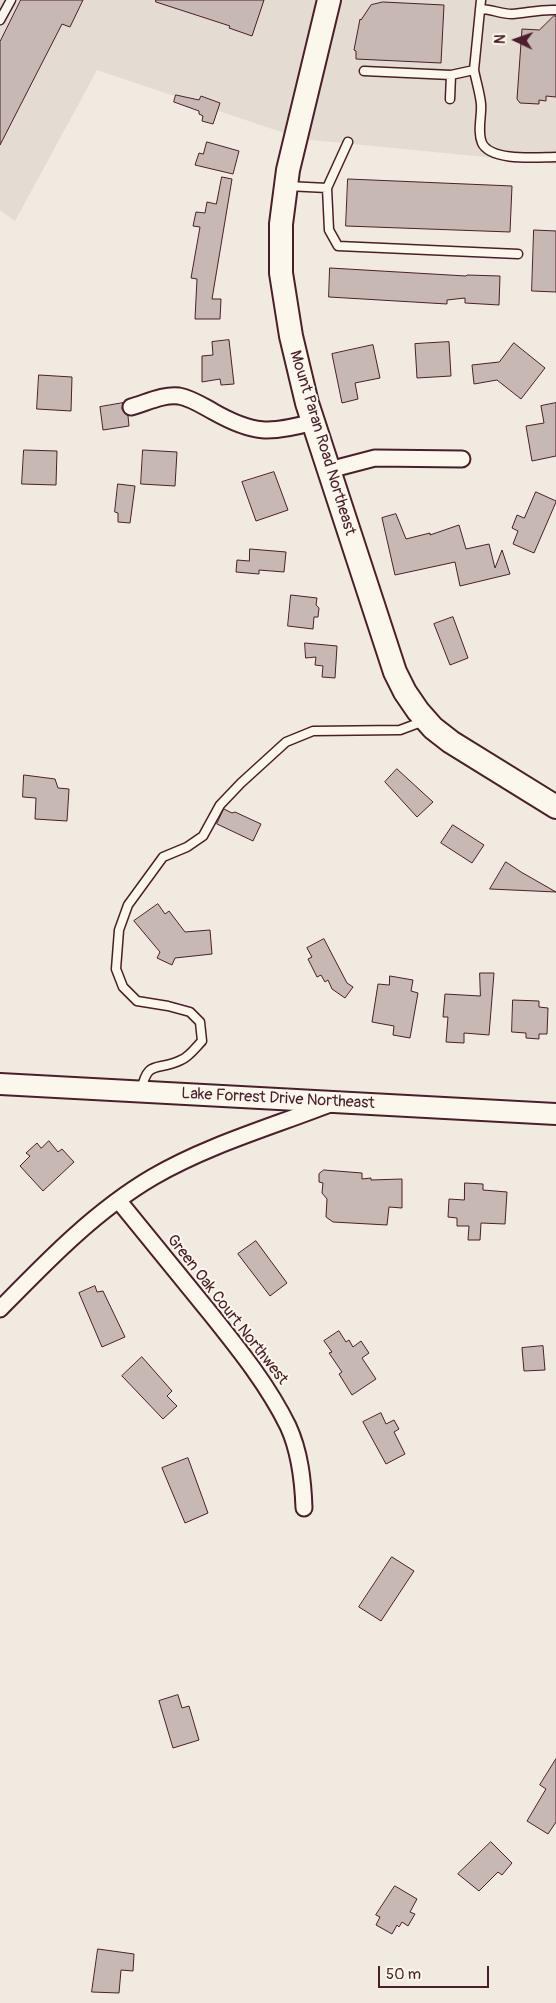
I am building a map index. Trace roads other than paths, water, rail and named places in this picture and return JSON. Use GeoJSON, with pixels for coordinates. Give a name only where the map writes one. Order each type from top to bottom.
{"type":"FeatureCollection","features":[{"type":"Feature","properties":{"kind":"main road","name":"Mount Paran Road Northeast"},"geometry":{"type":"LineString","coordinates":[[329,0],[285,186],[281,224],[281,273],[298,368],[313,422],[395,672],[405,692],[426,720],[451,742],[556,807]]}},
{"type":"Feature","properties":{"kind":"street"},"geometry":{"type":"LineString","coordinates":[[131,407],[166,397],[178,396],[198,403],[234,424],[252,428],[283,429],[313,422]]}},
{"type":"Feature","properties":{"kind":"street"},"geometry":{"type":"LineString","coordinates":[[329,470],[374,458],[462,458]]}},
{"type":"Feature","properties":{"kind":"street","name":"Lake Forrest Drive Northeast"},"geometry":{"type":"LineString","coordinates":[[0,1084],[556,1114]]}},
{"type":"Feature","properties":{"kind":"street"},"geometry":{"type":"LineString","coordinates":[[0,1308],[59,1250],[118,1200],[153,1177],[190,1158],[336,1102]]}},
{"type":"Feature","properties":{"kind":"street","name":"Green Oak Court Northwest"},"geometry":{"type":"LineString","coordinates":[[118,1200],[237,1347],[274,1400],[288,1428],[298,1456],[303,1481],[304,1508]]}},
{"type":"Feature","properties":{"kind":"lane"},"geometry":{"type":"LineString","coordinates":[[0,20],[11,0]]}},
{"type":"Feature","properties":{"kind":"lane"},"geometry":{"type":"LineString","coordinates":[[481,0],[474,70],[481,104],[480,130],[482,143],[488,150],[511,157],[556,158]]}},
{"type":"Feature","properties":{"kind":"lane"},"geometry":{"type":"LineString","coordinates":[[480,9],[513,14],[556,10]]}},
{"type":"Feature","properties":{"kind":"lane"},"geometry":{"type":"LineString","coordinates":[[364,71],[452,75],[474,70]]}},
{"type":"Feature","properties":{"kind":"lane"},"geometry":{"type":"LineString","coordinates":[[450,99],[452,75]]}},
{"type":"Feature","properties":{"kind":"lane"},"geometry":{"type":"LineString","coordinates":[[348,142],[327,188],[329,230],[338,246],[518,254]]}},
{"type":"Feature","properties":{"kind":"lane"},"geometry":{"type":"LineString","coordinates":[[285,186],[327,188]]}},
{"type":"Feature","properties":{"kind":"lane"},"geometry":{"type":"LineString","coordinates":[[141,1092],[144,1076],[150,1069],[182,1060],[202,1041],[200,1022],[190,1012],[137,1001],[123,987],[116,969],[119,930],[128,905],[151,872],[163,857],[187,847],[203,836],[220,805],[286,742],[314,731],[400,730],[426,720]]}}]}
